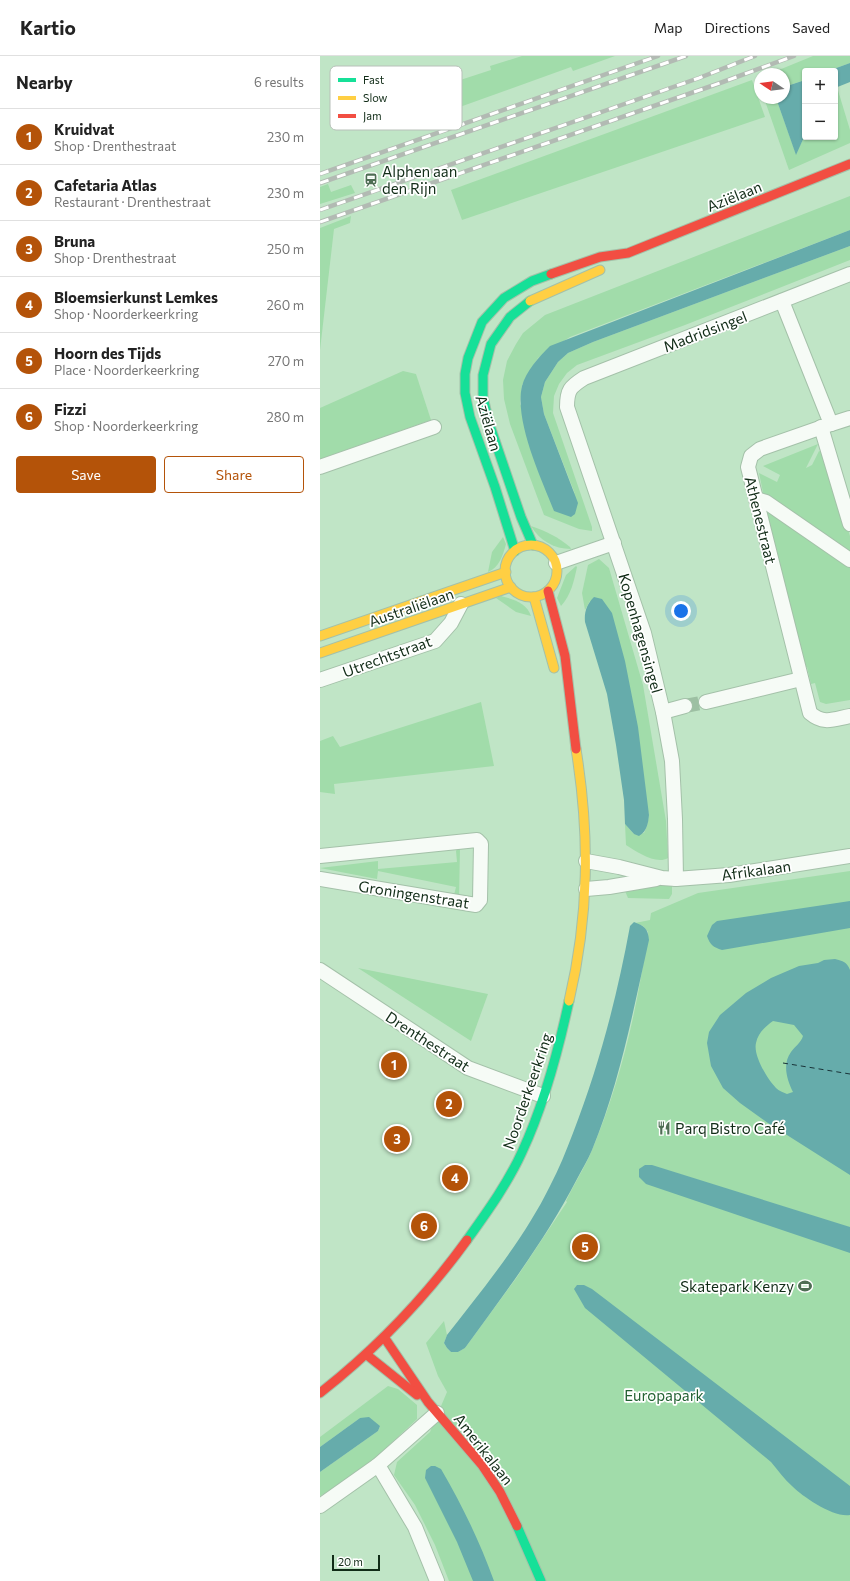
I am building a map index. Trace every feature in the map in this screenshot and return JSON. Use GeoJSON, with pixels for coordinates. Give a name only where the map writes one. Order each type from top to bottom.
{"type":"FeatureCollection","features":[{"type":"Feature","properties":{"kind":"street","name":"Aziëlaan"},"geometry":{"type":"LineString","coordinates":[[533,545],[497,447],[483,397],[483,375],[491,344],[510,317],[529,301],[610,265],[628,253],[850,164]]}},
{"type":"Feature","properties":{"kind":"street","name":"Aziëlaan"},"geometry":{"type":"LineString","coordinates":[[515,551],[470,417],[465,393],[465,374],[468,358],[482,322],[504,298],[532,282],[600,257],[628,253]]}},
{"type":"Feature","properties":{"kind":"street","name":"Madridsingel"},"geometry":{"type":"LineString","coordinates":[[567,396],[571,386],[584,378],[850,274]]}},
{"type":"Feature","properties":{"kind":"street"},"geometry":{"type":"LineString","coordinates":[[782,301],[826,426],[850,524]]}},
{"type":"Feature","properties":{"kind":"street","name":"Kopenhagensingel"},"geometry":{"type":"LineString","coordinates":[[567,396],[567,407],[644,633],[663,712],[672,761],[676,878]]}},
{"type":"Feature","properties":{"kind":"street","name":"Athenestraat"},"geometry":{"type":"LineString","coordinates":[[850,418],[760,449],[751,456],[748,467],[810,713],[817,719],[823,721],[850,716]]}},
{"type":"Feature","properties":{"kind":"street"},"geometry":{"type":"LineString","coordinates":[[320,467],[434,427]]}},
{"type":"Feature","properties":{"kind":"street"},"geometry":{"type":"LineString","coordinates":[[756,499],[766,502],[850,560]]}},
{"type":"Feature","properties":{"kind":"street"},"geometry":{"type":"LineString","coordinates":[[556,563],[614,543]]}},
{"type":"Feature","properties":{"kind":"street"},"geometry":{"type":"LineString","coordinates":[[533,545],[547,551],[556,563],[556,578],[548,591],[534,597],[523,596],[511,587],[507,580],[506,572],[509,558],[515,551],[524,546],[533,545]]}},
{"type":"Feature","properties":{"kind":"street","name":"Australiëlaan"},"geometry":{"type":"LineString","coordinates":[[320,636],[506,572]]}},
{"type":"Feature","properties":{"kind":"street","name":"Australiëlaan"},"geometry":{"type":"LineString","coordinates":[[320,653],[511,587]]}},
{"type":"Feature","properties":{"kind":"street","name":"Noorderkeerkring"},"geometry":{"type":"LineString","coordinates":[[320,1393],[367,1355],[384,1337],[397,1327],[450,1265],[496,1199],[521,1153],[543,1096],[567,1017],[581,940],[586,889],[586,828],[567,665],[548,591]]}},
{"type":"Feature","properties":{"kind":"street","name":"Noorderkeerkring"},"geometry":{"type":"LineString","coordinates":[[534,597],[573,725]]}},
{"type":"Feature","properties":{"kind":"street","name":"Utrechtstraat"},"geometry":{"type":"LineString","coordinates":[[320,680],[435,641],[451,623],[461,604]]}},
{"type":"Feature","properties":{"kind":"street"},"geometry":{"type":"LineString","coordinates":[[706,702],[801,679]]}},
{"type":"Feature","properties":{"kind":"street"},"geometry":{"type":"LineString","coordinates":[[663,712],[685,706]]}},
{"type":"Feature","properties":{"kind":"street","name":"Groningenstraat"},"geometry":{"type":"LineString","coordinates":[[320,856],[477,840],[481,844],[480,900],[476,906],[320,879]]}},
{"type":"Feature","properties":{"kind":"street","name":"Afrikalaan"},"geometry":{"type":"LineString","coordinates":[[586,889],[662,878],[729,875],[850,856]]}},
{"type":"Feature","properties":{"kind":"street","name":"Afrikalaan"},"geometry":{"type":"LineString","coordinates":[[586,861],[619,867],[662,878]]}},
{"type":"Feature","properties":{"kind":"street","name":"Drenthestraat"},"geometry":{"type":"LineString","coordinates":[[320,970],[468,1068],[543,1096]]}},
{"type":"Feature","properties":{"kind":"street","name":"Amerikalaan"},"geometry":{"type":"LineString","coordinates":[[384,1337],[433,1408],[481,1464],[496,1484],[509,1507],[541,1581]]}},
{"type":"Feature","properties":{"kind":"street","name":"Amerikalaan"},"geometry":{"type":"LineString","coordinates":[[367,1355],[433,1408]]}},
{"type":"Feature","properties":{"kind":"street"},"geometry":{"type":"LineString","coordinates":[[320,1506],[378,1465],[433,1408]]}},
{"type":"Feature","properties":{"kind":"street"},"geometry":{"type":"LineString","coordinates":[[378,1465],[415,1526],[437,1581]]}},
{"type":"Feature","properties":{"kind":"green space"},"geometry":{"type":"Polygon","coordinates":[[[522,56],[615,56],[573,71],[571,67],[462,106],[462,79],[491,70],[490,66],[522,56]]]}},
{"type":"Feature","properties":{"kind":"green space"},"geometry":{"type":"Polygon","coordinates":[[[813,56],[850,56],[850,63],[836,68],[802,68],[802,81],[790,85],[790,68],[784,68],[813,56]]]}},
{"type":"Feature","properties":{"kind":"green space"},"geometry":{"type":"Polygon","coordinates":[[[752,80],[754,86],[754,104],[760,104],[765,117],[462,220],[451,190],[752,80]]]}},
{"type":"Feature","properties":{"kind":"green space"},"geometry":{"type":"Polygon","coordinates":[[[838,90],[850,130],[850,143],[789,170],[766,104],[778,104],[796,154],[803,140],[838,140],[838,90]]]}},
{"type":"Feature","properties":{"kind":"green space"},"geometry":{"type":"Polygon","coordinates":[[[328,184],[331,192],[351,185],[355,193],[320,204],[320,187],[328,184]]]}},
{"type":"Feature","properties":{"kind":"green space"},"geometry":{"type":"Polygon","coordinates":[[[850,196],[850,230],[570,337],[538,358],[522,385],[520,404],[575,494],[544,414],[541,397],[545,382],[558,362],[568,353],[593,342],[850,246],[850,260],[685,325],[577,365],[567,373],[559,384],[554,396],[553,413],[592,527],[592,531],[579,529],[544,515],[510,424],[504,399],[503,380],[507,361],[523,333],[545,315],[850,196]]]}},
{"type":"Feature","properties":{"kind":"green space"},"geometry":{"type":"Polygon","coordinates":[[[351,216],[350,223],[334,229],[320,350],[320,228],[351,216]]]}},
{"type":"Feature","properties":{"kind":"green space"},"geometry":{"type":"Polygon","coordinates":[[[403,371],[416,374],[431,420],[320,459],[320,408],[403,371]]]}},
{"type":"Feature","properties":{"kind":"green space"},"geometry":{"type":"Polygon","coordinates":[[[818,444],[806,468],[812,465],[819,451],[824,453],[850,536],[850,556],[764,497],[759,473],[777,482],[780,475],[763,466],[818,444]]]}},
{"type":"Feature","properties":{"kind":"green space"},"geometry":{"type":"Polygon","coordinates":[[[763,504],[850,564],[850,700],[826,704],[820,702],[815,683],[811,684],[807,667],[803,667],[763,504]]]}},
{"type":"Feature","properties":{"kind":"green space"},"geometry":{"type":"Polygon","coordinates":[[[531,526],[556,537],[571,549],[565,549],[548,543],[538,536],[531,526]]]}},
{"type":"Feature","properties":{"kind":"green space"},"geometry":{"type":"Polygon","coordinates":[[[503,537],[506,544],[502,557],[498,564],[488,572],[492,552],[503,537]]]}},
{"type":"Feature","properties":{"kind":"green space"},"geometry":{"type":"Polygon","coordinates":[[[599,559],[609,568],[643,685],[666,821],[668,858],[663,860],[647,857],[626,845],[625,824],[634,834],[644,833],[649,815],[590,601],[585,610],[582,593],[588,565],[599,559]]]}},
{"type":"Feature","properties":{"kind":"green space"},"geometry":{"type":"Polygon","coordinates":[[[576,566],[572,588],[561,606],[557,598],[566,575],[576,566]]]}},
{"type":"Feature","properties":{"kind":"green space"},"geometry":{"type":"Polygon","coordinates":[[[501,596],[515,600],[523,605],[531,616],[516,612],[496,598],[501,596]]]}},
{"type":"Feature","properties":{"kind":"green space"},"geometry":{"type":"Polygon","coordinates":[[[481,702],[494,766],[334,784],[335,794],[320,792],[320,741],[333,736],[340,747],[481,702]]]}},
{"type":"Feature","properties":{"kind":"green space"},"geometry":{"type":"Polygon","coordinates":[[[458,847],[460,847],[459,901],[453,899],[456,887],[378,871],[377,879],[320,868],[378,861],[378,869],[457,862],[456,851],[458,847]]]}},
{"type":"Feature","properties":{"kind":"green space","name":"Europapark"},"geometry":{"type":"Polygon","coordinates":[[[850,871],[850,1581],[449,1581],[435,1545],[415,1505],[394,1475],[397,1462],[430,1432],[447,1392],[438,1376],[426,1343],[444,1321],[447,1335],[444,1343],[447,1348],[451,1352],[458,1352],[465,1348],[517,1277],[567,1202],[566,1201],[589,1156],[612,1097],[634,1015],[648,932],[643,926],[635,923],[650,920],[651,913],[698,893],[850,871]]]}},
{"type":"Feature","properties":{"kind":"green space"},"geometry":{"type":"Polygon","coordinates":[[[654,886],[672,886],[672,894],[669,899],[628,898],[625,891],[654,886]]]}},
{"type":"Feature","properties":{"kind":"green space"},"geometry":{"type":"Polygon","coordinates":[[[358,968],[488,994],[471,1041],[358,968]]]}},
{"type":"Feature","properties":{"kind":"green space"},"geometry":{"type":"Polygon","coordinates":[[[388,1386],[398,1389],[417,1405],[417,1419],[361,1471],[320,1496],[320,1472],[378,1431],[380,1426],[360,1418],[320,1447],[320,1437],[388,1386]]]}},
{"type":"Feature","properties":{"kind":"water"},"geometry":{"type":"Polygon","coordinates":[[[850,63],[850,82],[838,87],[838,68],[836,68],[850,63]]]}},
{"type":"Feature","properties":{"kind":"water"},"geometry":{"type":"Polygon","coordinates":[[[802,81],[803,140],[796,155],[778,104],[790,104],[790,85],[802,81]]]}},
{"type":"Feature","properties":{"kind":"water"},"geometry":{"type":"Polygon","coordinates":[[[850,230],[850,246],[593,342],[568,353],[558,362],[545,382],[541,397],[544,414],[578,503],[575,514],[571,517],[554,511],[530,449],[522,416],[521,400],[524,380],[537,360],[550,346],[850,230]]]}},
{"type":"Feature","properties":{"kind":"water"},"geometry":{"type":"Polygon","coordinates":[[[594,597],[602,599],[612,613],[625,661],[638,727],[649,815],[647,827],[639,836],[634,834],[625,824],[624,800],[607,694],[585,622],[586,608],[594,597]]]}},
{"type":"Feature","properties":{"kind":"water"},"geometry":{"type":"Polygon","coordinates":[[[850,901],[850,928],[722,950],[712,945],[707,936],[712,925],[717,921],[850,901]]]}},
{"type":"Feature","properties":{"kind":"water"},"geometry":{"type":"Polygon","coordinates":[[[634,922],[645,928],[648,933],[649,940],[618,1072],[602,1124],[592,1150],[552,1223],[495,1307],[465,1348],[458,1352],[451,1352],[444,1343],[447,1335],[489,1282],[528,1225],[540,1206],[562,1160],[582,1108],[599,1057],[613,1005],[630,926],[634,922]]]}},
{"type":"Feature","properties":{"kind":"water"},"geometry":{"type":"Polygon","coordinates":[[[835,959],[842,961],[848,965],[850,970],[850,1175],[768,1123],[740,1103],[723,1088],[711,1066],[707,1043],[709,1032],[720,1015],[746,993],[771,978],[799,966],[818,963],[824,960],[835,959]],[[773,1021],[760,1033],[756,1043],[757,1054],[765,1073],[776,1088],[787,1094],[793,1092],[786,1072],[788,1057],[801,1041],[803,1036],[794,1025],[773,1021]]]}},
{"type":"Feature","properties":{"kind":"water"},"geometry":{"type":"Polygon","coordinates":[[[645,1165],[652,1165],[850,1227],[850,1253],[646,1184],[639,1177],[639,1169],[645,1165]]]}},
{"type":"Feature","properties":{"kind":"water"},"geometry":{"type":"Polygon","coordinates":[[[577,1285],[584,1285],[592,1289],[850,1486],[850,1515],[836,1513],[819,1506],[797,1491],[771,1462],[585,1308],[574,1289],[577,1285]]]}},
{"type":"Feature","properties":{"kind":"water"},"geometry":{"type":"Polygon","coordinates":[[[369,1417],[380,1426],[378,1431],[320,1472],[320,1447],[360,1418],[369,1417]]]}},
{"type":"Feature","properties":{"kind":"water"},"geometry":{"type":"Polygon","coordinates":[[[431,1466],[441,1469],[449,1483],[476,1538],[494,1581],[473,1581],[457,1542],[425,1478],[426,1470],[431,1466]]]}},
{"type":"Feature","properties":{"kind":"ferry route"},"geometry":{"type":"LineString","coordinates":[[783,1063],[850,1074]]}},
{"type":"Feature","properties":{"kind":"tunnel"},"geometry":{"type":"LineString","coordinates":[[685,706],[706,702]]}},
{"type":"Feature","properties":{"kind":"railway"},"geometry":{"type":"LineString","coordinates":[[462,124],[658,56]]}},
{"type":"Feature","properties":{"kind":"railway"},"geometry":{"type":"LineString","coordinates":[[320,183],[686,56]]}},
{"type":"Feature","properties":{"kind":"railway"},"geometry":{"type":"LineString","coordinates":[[320,210],[699,78],[755,56]]}},
{"type":"Feature","properties":{"kind":"railway"},"geometry":{"type":"LineString","coordinates":[[320,222],[794,56]]}},
{"type":"Feature","properties":{"kind":"railway"},"geometry":{"type":"LineString","coordinates":[[320,174],[446,130]]}},
{"type":"Feature","properties":{"kind":"traffic: fast"},"geometry":{"type":"LineString","coordinates":[[515,551],[495,487],[470,417],[465,393],[465,374],[468,358],[482,322],[504,298],[532,281],[551,274]]}},
{"type":"Feature","properties":{"kind":"traffic: fast"},"geometry":{"type":"LineString","coordinates":[[530,301],[510,317],[491,344],[483,375],[483,397],[489,423],[521,517],[533,545]]}},
{"type":"Feature","properties":{"kind":"traffic: fast"},"geometry":{"type":"LineString","coordinates":[[467,1240],[504,1186],[530,1134],[550,1078],[569,1001]]}},
{"type":"Feature","properties":{"kind":"traffic: fast"},"geometry":{"type":"LineString","coordinates":[[517,1526],[541,1581]]}},
{"type":"Feature","properties":{"kind":"traffic: slow"},"geometry":{"type":"LineString","coordinates":[[530,301],[600,270]]}},
{"type":"Feature","properties":{"kind":"traffic: slow"},"geometry":{"type":"LineString","coordinates":[[531,545],[545,549],[553,557],[557,571],[553,585],[545,593],[531,597],[517,593],[509,585],[505,571],[509,557],[517,549],[531,545]]}},
{"type":"Feature","properties":{"kind":"traffic: slow"},"geometry":{"type":"LineString","coordinates":[[320,636],[506,572]]}},
{"type":"Feature","properties":{"kind":"traffic: slow"},"geometry":{"type":"LineString","coordinates":[[320,653],[511,587]]}},
{"type":"Feature","properties":{"kind":"traffic: slow"},"geometry":{"type":"LineString","coordinates":[[534,597],[554,668]]}},
{"type":"Feature","properties":{"kind":"traffic: slow"},"geometry":{"type":"LineString","coordinates":[[569,1001],[576,969],[584,907],[585,876],[584,813],[576,749]]}},
{"type":"Feature","properties":{"kind":"traffic: jam"},"geometry":{"type":"LineString","coordinates":[[551,274],[600,257],[628,253],[850,164]]}},
{"type":"Feature","properties":{"kind":"traffic: jam"},"geometry":{"type":"LineString","coordinates":[[548,591],[565,656],[576,749]]}},
{"type":"Feature","properties":{"kind":"traffic: jam"},"geometry":{"type":"LineString","coordinates":[[320,1393],[361,1359],[399,1322],[434,1282],[467,1240]]}},
{"type":"Feature","properties":{"kind":"traffic: jam"},"geometry":{"type":"LineString","coordinates":[[384,1337],[428,1402],[482,1465],[500,1492],[517,1526]]}},
{"type":"Feature","properties":{"kind":"traffic: jam"},"geometry":{"type":"LineString","coordinates":[[367,1355],[417,1395]]}},
{"type":"Feature","properties":{"kind":"place","name":"Alphen aan den Rijn"},"geometry":{"type":"Point","coordinates":[371,180]}},
{"type":"Feature","properties":{"kind":"place","name":"Kruidvat"},"geometry":{"type":"Point","coordinates":[394,1065]}},
{"type":"Feature","properties":{"kind":"place","name":"Cafetaria Atlas"},"geometry":{"type":"Point","coordinates":[449,1104]}},
{"type":"Feature","properties":{"kind":"place","name":"Parq Bistro Café"},"geometry":{"type":"Point","coordinates":[664,1128]}},
{"type":"Feature","properties":{"kind":"place","name":"Bruna"},"geometry":{"type":"Point","coordinates":[397,1139]}},
{"type":"Feature","properties":{"kind":"place","name":"Bloemsierkunst Lemkes"},"geometry":{"type":"Point","coordinates":[455,1178]}},
{"type":"Feature","properties":{"kind":"place","name":"Fizzi"},"geometry":{"type":"Point","coordinates":[424,1226]}},
{"type":"Feature","properties":{"kind":"place","name":"Hoorn des Tijds"},"geometry":{"type":"Point","coordinates":[585,1247]}},
{"type":"Feature","properties":{"kind":"place","name":"Skatepark Kenzy"},"geometry":{"type":"Point","coordinates":[805,1286]}}]}
